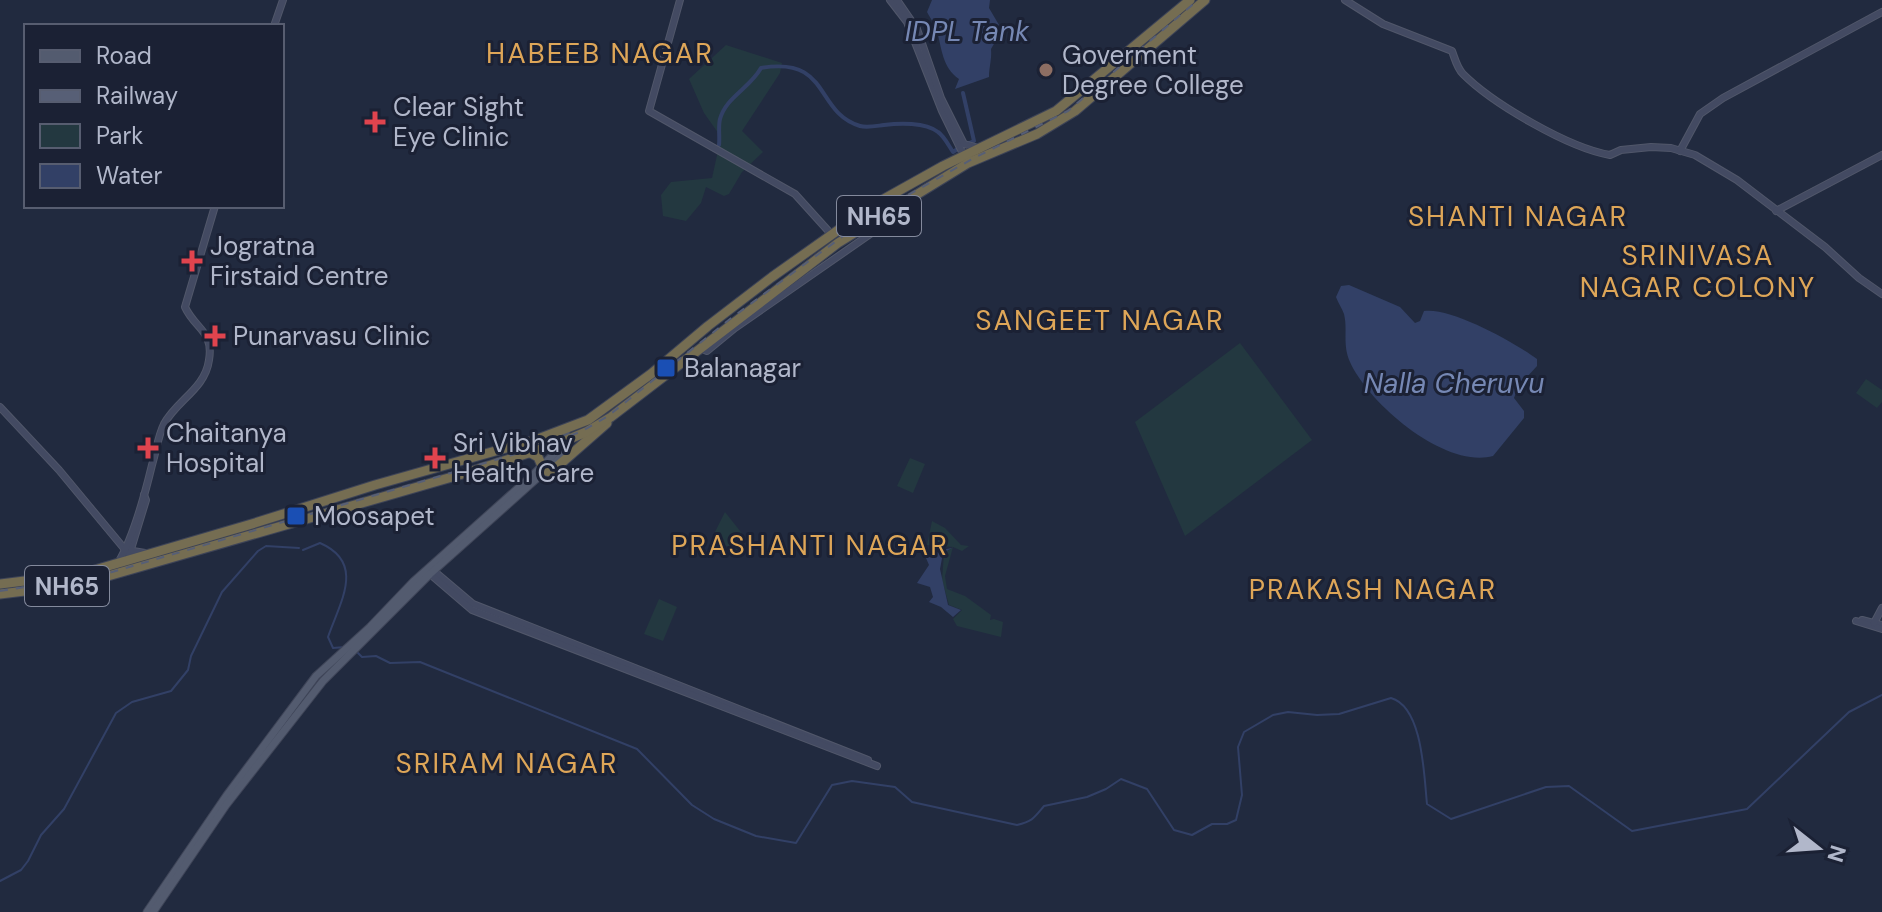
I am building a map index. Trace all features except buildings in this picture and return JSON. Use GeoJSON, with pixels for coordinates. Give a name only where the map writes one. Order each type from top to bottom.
{"type":"FeatureCollection","features":[{"type":"Feature","properties":{"kind":"highway","name":"NH65"},"geometry":{"type":"LineString","coordinates":[[0,584],[73,575],[125,556],[172,552],[332,496],[586,432],[611,417],[838,243],[968,163],[1063,120],[1098,94],[1190,0]]}},
{"type":"Feature","properties":{"kind":"highway","name":"NH65"},"geometry":{"type":"LineString","coordinates":[[0,594],[66,586],[125,556],[172,552],[454,477],[528,452],[563,436],[607,408],[777,273],[891,193],[964,151],[980,149],[1056,111],[1205,0]]}},
{"type":"Feature","properties":{"kind":"highway"},"geometry":{"type":"LineString","coordinates":[[777,273],[784,283]]}},
{"type":"Feature","properties":{"kind":"highway"},"geometry":{"type":"LineString","coordinates":[[528,452],[538,457],[550,472],[600,431],[611,417]]}},
{"type":"Feature","properties":{"kind":"highway"},"geometry":{"type":"LineString","coordinates":[[451,465],[454,477]]}},
{"type":"Feature","properties":{"kind":"main road"},"geometry":{"type":"LineString","coordinates":[[357,643],[414,581],[567,451],[563,436]]}},
{"type":"Feature","properties":{"kind":"main road"},"geometry":{"type":"LineString","coordinates":[[150,912],[306,697],[316,676],[341,658],[544,468]]}},
{"type":"Feature","properties":{"kind":"street"},"geometry":{"type":"LineString","coordinates":[[275,24],[282,0]]}},
{"type":"Feature","properties":{"kind":"street"},"geometry":{"type":"LineString","coordinates":[[680,0],[649,111],[795,194],[832,235]]}},
{"type":"Feature","properties":{"kind":"street"},"geometry":{"type":"LineString","coordinates":[[890,0],[907,22],[964,151]]}},
{"type":"Feature","properties":{"kind":"street"},"geometry":{"type":"LineString","coordinates":[[897,0],[917,29],[954,131]]}},
{"type":"Feature","properties":{"kind":"street"},"geometry":{"type":"LineString","coordinates":[[1345,0],[1383,24],[1452,51],[1461,72],[1489,95],[1575,145],[1610,155],[1621,150],[1651,147],[1695,155],[1737,180],[1882,294]]}},
{"type":"Feature","properties":{"kind":"street"},"geometry":{"type":"LineString","coordinates":[[1680,151],[1700,114],[1723,98],[1882,12]]}},
{"type":"Feature","properties":{"kind":"street"},"geometry":{"type":"LineString","coordinates":[[1776,211],[1882,155]]}},
{"type":"Feature","properties":{"kind":"street"},"geometry":{"type":"LineString","coordinates":[[700,348],[707,351],[735,328],[899,214],[909,198]]}},
{"type":"Feature","properties":{"kind":"street"},"geometry":{"type":"LineString","coordinates":[[125,556],[164,424],[205,377],[210,359],[205,331],[185,307],[214,208]]}},
{"type":"Feature","properties":{"kind":"street"},"geometry":{"type":"LineString","coordinates":[[0,410],[59,470],[125,556]]}},
{"type":"Feature","properties":{"kind":"street"},"geometry":{"type":"LineString","coordinates":[[144,495],[146,500],[131,549],[146,554]]}},
{"type":"Feature","properties":{"kind":"street"},"geometry":{"type":"LineString","coordinates":[[432,572],[473,604],[818,739],[877,766],[472,610],[432,572]]}},
{"type":"Feature","properties":{"kind":"street"},"geometry":{"type":"LineString","coordinates":[[1874,623],[1882,608]]}},
{"type":"Feature","properties":{"kind":"street"},"geometry":{"type":"LineString","coordinates":[[1856,621],[1874,623],[1882,627],[1856,621]]}},
{"type":"Feature","properties":{"kind":"green space"},"geometry":{"type":"Polygon","coordinates":[[[726,45],[782,63],[780,73],[742,131],[763,152],[742,172],[729,194],[724,196],[706,187],[701,203],[686,221],[663,216],[661,195],[671,182],[712,178],[721,137],[704,113],[689,79],[726,45]]]}},
{"type":"Feature","properties":{"kind":"green space"},"geometry":{"type":"Polygon","coordinates":[[[1240,343],[1312,440],[1185,536],[1135,422],[1240,343]]]}},
{"type":"Feature","properties":{"kind":"green space"},"geometry":{"type":"Polygon","coordinates":[[[1866,379],[1882,390],[1882,402],[1877,408],[1856,393],[1866,379]]]}},
{"type":"Feature","properties":{"kind":"green space"},"geometry":{"type":"Polygon","coordinates":[[[910,458],[925,464],[913,493],[897,486],[910,458]]]}},
{"type":"Feature","properties":{"kind":"green space"},"geometry":{"type":"Polygon","coordinates":[[[725,512],[744,536],[737,550],[711,540],[725,512]]]}},
{"type":"Feature","properties":{"kind":"green space"},"geometry":{"type":"Polygon","coordinates":[[[932,521],[945,528],[961,545],[969,546],[962,551],[953,547],[927,545],[932,521]]]}},
{"type":"Feature","properties":{"kind":"green space"},"geometry":{"type":"Polygon","coordinates":[[[953,547],[945,576],[947,589],[965,596],[991,615],[990,620],[1003,622],[1001,637],[957,626],[953,619],[962,610],[949,605],[942,580],[944,553],[953,547]]]}},
{"type":"Feature","properties":{"kind":"green space"},"geometry":{"type":"Polygon","coordinates":[[[659,599],[677,607],[663,641],[644,634],[659,599]]]}},
{"type":"Feature","properties":{"kind":"water","name":"IDPL Tank"},"geometry":{"type":"Polygon","coordinates":[[[932,0],[990,0],[989,8],[1002,30],[991,49],[989,77],[955,89],[959,79],[946,63],[936,28],[927,12],[932,0]]]}},
{"type":"Feature","properties":{"kind":"water","name":"Nalla Cheruvu"},"geometry":{"type":"Polygon","coordinates":[[[1349,285],[1400,307],[1415,323],[1420,321],[1424,311],[1450,314],[1498,335],[1537,359],[1537,366],[1518,387],[1514,398],[1524,411],[1524,418],[1493,456],[1474,457],[1453,453],[1432,443],[1391,414],[1374,396],[1360,379],[1348,355],[1344,314],[1336,297],[1341,286],[1349,285]]]}},
{"type":"Feature","properties":{"kind":"water"},"geometry":{"type":"Polygon","coordinates":[[[952,548],[943,553],[940,569],[948,605],[961,610],[953,617],[929,602],[933,597],[930,587],[917,583],[929,565],[926,558],[931,552],[952,548]]]}},
{"type":"Feature","properties":{"kind":"waterway"},"geometry":{"type":"LineString","coordinates":[[719,145],[720,119],[727,105],[761,68],[783,66],[800,70],[811,77],[835,109],[845,119],[860,126],[926,126],[940,134],[953,152],[959,148]]}},
{"type":"Feature","properties":{"kind":"waterway"},"geometry":{"type":"LineString","coordinates":[[963,93],[974,141],[967,144]]}},
{"type":"Feature","properties":{"kind":"waterway"},"geometry":{"type":"LineString","coordinates":[[303,550],[320,543],[334,551],[342,561],[346,584],[328,637],[333,648],[345,647]]}},
{"type":"Feature","properties":{"kind":"waterway"},"geometry":{"type":"LineString","coordinates":[[0,881],[21,870],[41,835],[64,809],[116,713],[132,702],[171,691],[188,670],[191,656],[222,592],[258,551],[266,546],[299,548]]}},
{"type":"Feature","properties":{"kind":"waterway"},"geometry":{"type":"LineString","coordinates":[[357,652],[362,657],[376,656],[390,663],[420,662],[637,749],[692,805],[714,819],[756,836],[796,843],[832,785],[852,781],[895,787],[912,802],[1017,825],[1033,818],[1044,806],[1087,797],[1121,779],[1147,789],[1174,830],[1192,835],[1212,824],[1227,824],[1236,820],[1242,795],[1238,747],[1244,732],[1273,715],[1288,712],[1339,714],[1391,698],[1402,704],[1416,728],[1427,804],[1451,819],[1546,787],[1569,786],[1632,831],[1747,809],[1849,712],[1882,695]]}},
{"type":"Feature","properties":{"kind":"railway"},"geometry":{"type":"LineString","coordinates":[[0,591],[102,575],[550,444],[582,431],[608,416],[730,319],[869,217],[974,158],[1068,111],[1198,0]]}},
{"type":"Feature","properties":{"kind":"place","name":"Goverment Degree College"},"geometry":{"type":"Point","coordinates":[1046,70]}},
{"type":"Feature","properties":{"kind":"place","name":"Clear Sight Eye Clinic"},"geometry":{"type":"Point","coordinates":[375,122]}},
{"type":"Feature","properties":{"kind":"place","name":"Jogratna Firstaid Centre"},"geometry":{"type":"Point","coordinates":[192,261]}},
{"type":"Feature","properties":{"kind":"place","name":"Punarvasu Clinic"},"geometry":{"type":"Point","coordinates":[215,336]}},
{"type":"Feature","properties":{"kind":"place","name":"Balanagar"},"geometry":{"type":"Point","coordinates":[666,368]}},
{"type":"Feature","properties":{"kind":"place","name":"Chaitanya Hospital"},"geometry":{"type":"Point","coordinates":[148,448]}},
{"type":"Feature","properties":{"kind":"place","name":"Sri Vibhav Health Care"},"geometry":{"type":"Point","coordinates":[435,458]}},
{"type":"Feature","properties":{"kind":"place","name":"Moosapet"},"geometry":{"type":"Point","coordinates":[296,516]}},
{"type":"Feature","properties":{"kind":"district","name":"HABEEB NAGAR"},"geometry":{"type":"Point","coordinates":[600,53]}},
{"type":"Feature","properties":{"kind":"district","name":"SHANTI NAGAR"},"geometry":{"type":"Point","coordinates":[1518,216]}},
{"type":"Feature","properties":{"kind":"district","name":"SRINIVASA NAGAR COLONY"},"geometry":{"type":"Point","coordinates":[1698,271]}},
{"type":"Feature","properties":{"kind":"district","name":"SANGEET NAGAR"},"geometry":{"type":"Point","coordinates":[1100,320]}},
{"type":"Feature","properties":{"kind":"district","name":"PRASHANTI NAGAR"},"geometry":{"type":"Point","coordinates":[810,545]}},
{"type":"Feature","properties":{"kind":"district","name":"PRAKASH NAGAR"},"geometry":{"type":"Point","coordinates":[1373,589]}},
{"type":"Feature","properties":{"kind":"district","name":"SRIRAM NAGAR"},"geometry":{"type":"Point","coordinates":[507,763]}}]}
